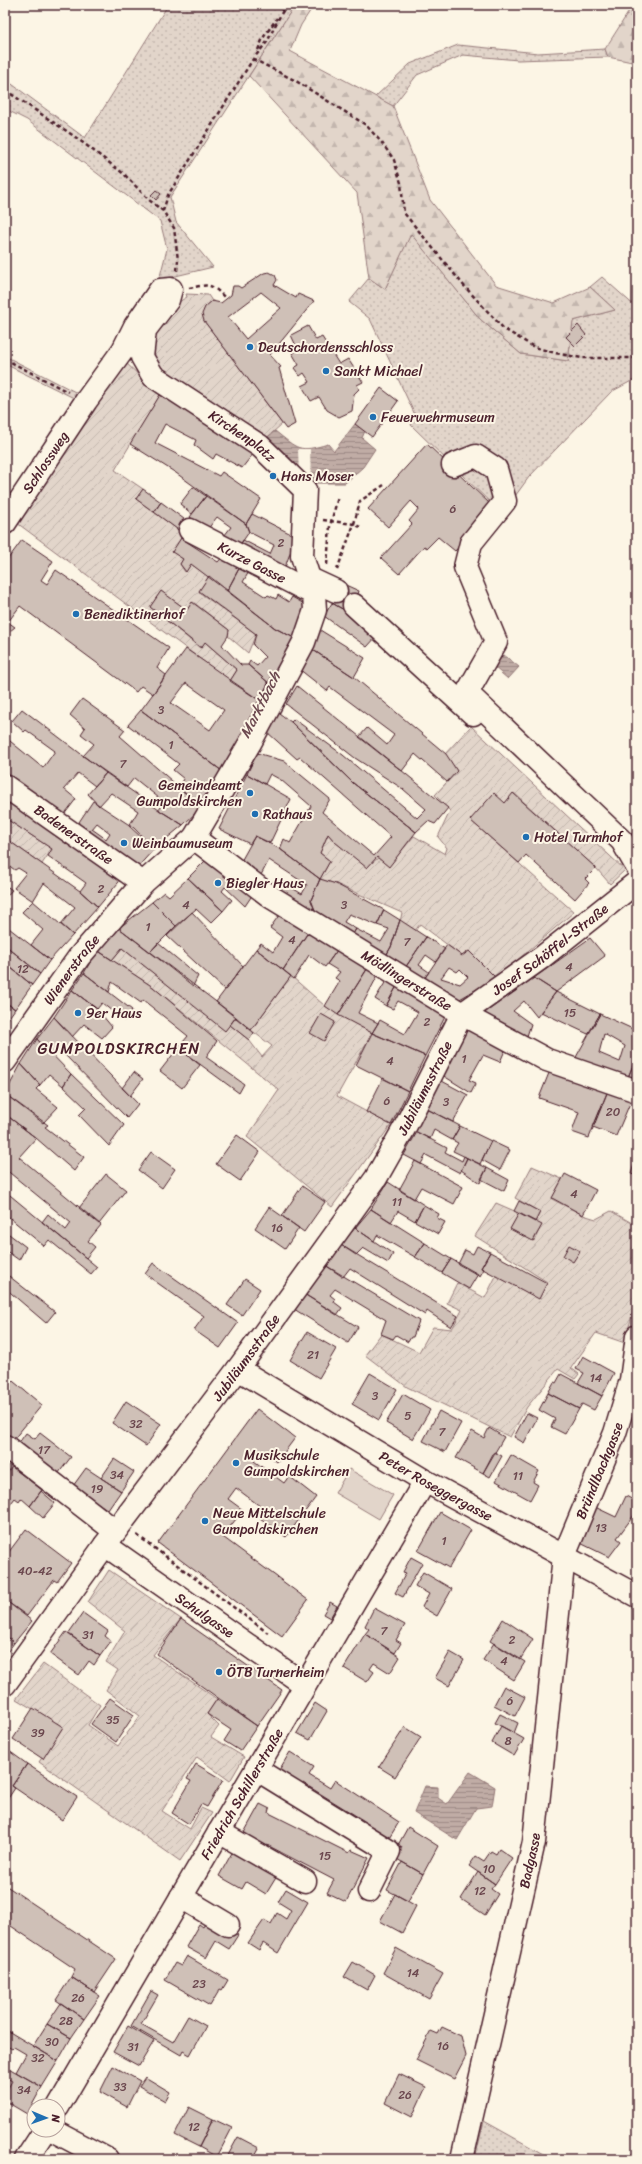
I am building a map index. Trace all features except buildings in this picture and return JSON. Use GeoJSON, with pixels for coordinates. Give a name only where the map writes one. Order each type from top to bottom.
{"type":"FeatureCollection","features":[{"type":"Feature","properties":{"kind":"street","name":"Schlossweg"},"geometry":{"type":"LineString","coordinates":[[5,523],[86,401],[123,350],[135,326],[160,290],[171,289]]}},
{"type":"Feature","properties":{"kind":"street","name":"Kirchenplatz"},"geometry":{"type":"LineString","coordinates":[[171,289],[168,300],[145,330],[142,357],[153,376],[260,446],[305,490],[302,556],[321,591]]}},
{"type":"Feature","properties":{"kind":"street"},"geometry":{"type":"LineString","coordinates":[[453,465],[476,456],[496,469],[505,501],[471,544],[466,567],[496,642],[467,693],[622,840],[637,867]]}},
{"type":"Feature","properties":{"kind":"street","name":"Kurze Gasse"},"geometry":{"type":"LineString","coordinates":[[190,530],[321,591]]}},
{"type":"Feature","properties":{"kind":"street","name":"Wienerstraße"},"geometry":{"type":"LineString","coordinates":[[5,1061],[79,956],[143,883],[194,838],[250,743],[304,642],[321,591]]}},
{"type":"Feature","properties":{"kind":"street"},"geometry":{"type":"LineString","coordinates":[[354,605],[477,717],[637,872]]}},
{"type":"Feature","properties":{"kind":"street","name":"Badenerstraße"},"geometry":{"type":"LineString","coordinates":[[5,786],[143,883]]}},
{"type":"Feature","properties":{"kind":"street","name":"Mödlingerstraße"},"geometry":{"type":"LineString","coordinates":[[194,838],[271,897],[462,1014],[547,1060],[637,1091]]}},
{"type":"Feature","properties":{"kind":"street","name":"Josef Schöffel-Straße"},"geometry":{"type":"LineString","coordinates":[[462,1014],[541,958],[637,882]]}},
{"type":"Feature","properties":{"kind":"street","name":"Jubiläumsstraße"},"geometry":{"type":"LineString","coordinates":[[5,1684],[118,1536],[376,1178],[406,1125],[462,1014]]}},
{"type":"Feature","properties":{"kind":"street","name":"Bründlbachgasse"},"geometry":{"type":"LineString","coordinates":[[564,1556],[615,1433],[630,1380],[637,1336]]}},
{"type":"Feature","properties":{"kind":"street","name":"Peter Roseggergasse"},"geometry":{"type":"LineString","coordinates":[[238,1369],[426,1481],[637,1596]]}},
{"type":"Feature","properties":{"kind":"street","name":"Schulgasse"},"geometry":{"type":"LineString","coordinates":[[5,1446],[305,1685]]}},
{"type":"Feature","properties":{"kind":"street","name":"Friedrich Schillerstraße"},"geometry":{"type":"LineString","coordinates":[[63,2098],[426,1481]]}},
{"type":"Feature","properties":{"kind":"street","name":"Badgasse"},"geometry":{"type":"LineString","coordinates":[[462,2159],[534,1842],[564,1556]]}},
{"type":"Feature","properties":{"kind":"street"},"geometry":{"type":"LineString","coordinates":[[256,1769],[389,1851],[369,1891]]}},
{"type":"Feature","properties":{"kind":"street"},"geometry":{"type":"LineString","coordinates":[[219,1832],[305,1881]]}},
{"type":"Feature","properties":{"kind":"street"},"geometry":{"type":"LineString","coordinates":[[181,1897],[228,1925]]}},
{"type":"Feature","properties":{"kind":"street"},"geometry":{"type":"LineString","coordinates":[[66,2137],[107,2159]]}},
{"type":"Feature","properties":{"kind":"street"},"geometry":{"type":"LineString","coordinates":[[26,2159],[39,2138]]}},
{"type":"Feature","properties":{"kind":"path"},"geometry":{"type":"LineString","coordinates":[[276,5],[282,11]]}},
{"type":"Feature","properties":{"kind":"path"},"geometry":{"type":"LineString","coordinates":[[163,211],[168,195],[257,54],[263,38],[288,5]]}},
{"type":"Feature","properties":{"kind":"path"},"geometry":{"type":"LineString","coordinates":[[253,59],[296,81],[366,125],[382,143],[394,160],[401,183],[404,213],[465,287],[504,329],[534,347],[555,353],[582,358],[637,358]]}},
{"type":"Feature","properties":{"kind":"path"},"geometry":{"type":"LineString","coordinates":[[5,90],[74,136],[124,174],[148,200],[163,211],[174,228],[178,260],[171,289],[185,289],[207,285],[214,286],[226,299]]}},
{"type":"Feature","properties":{"kind":"path"},"geometry":{"type":"LineString","coordinates":[[5,359],[86,401]]}},
{"type":"Feature","properties":{"kind":"path"},"geometry":{"type":"LineString","coordinates":[[321,591],[354,524],[360,501],[384,485]]}},
{"type":"Feature","properties":{"kind":"path"},"geometry":{"type":"LineString","coordinates":[[321,591],[331,521],[338,496]]}},
{"type":"Feature","properties":{"kind":"path"},"geometry":{"type":"LineString","coordinates":[[304,518],[354,524],[360,527]]}},
{"type":"Feature","properties":{"kind":"path"},"geometry":{"type":"LineString","coordinates":[[118,1536],[272,1636]]}},
{"type":"Feature","properties":{"kind":"green space"},"geometry":{"type":"Polygon","coordinates":[[[168,5],[263,5],[269,9],[272,5],[295,5],[170,197],[176,222],[213,267],[159,280],[167,249],[160,221],[27,120],[5,109],[5,79],[85,138],[168,5]]]}},
{"type":"Feature","properties":{"kind":"green space"},"geometry":{"type":"Polygon","coordinates":[[[295,5],[314,5],[301,25],[290,51],[393,106],[430,200],[496,285],[554,303],[590,287],[615,310],[573,321],[568,361],[521,354],[480,319],[411,234],[385,289],[369,278],[357,193],[249,76],[295,5]]]}},
{"type":"Feature","properties":{"kind":"green space"},"geometry":{"type":"Polygon","coordinates":[[[627,5],[637,5],[637,63],[608,57],[605,49],[628,13],[627,5]]]}},
{"type":"Feature","properties":{"kind":"green space"},"geometry":{"type":"Polygon","coordinates":[[[458,45],[538,53],[605,49],[608,57],[518,60],[463,55],[417,75],[393,106],[375,97],[410,64],[458,45]]]}},
{"type":"Feature","properties":{"kind":"green space"},"geometry":{"type":"Polygon","coordinates":[[[411,233],[480,319],[521,354],[568,361],[573,321],[615,310],[590,287],[602,277],[637,308],[637,378],[611,392],[529,477],[502,514],[411,425],[415,415],[370,319],[349,302],[369,278],[385,289],[411,233]]]}},
{"type":"Feature","properties":{"kind":"green space"},"geometry":{"type":"Polygon","coordinates":[[[186,294],[208,295],[212,301],[204,310],[204,321],[282,424],[262,442],[157,372],[150,362],[148,358],[148,346],[149,337],[153,328],[158,320],[171,307],[187,297],[186,294]]]}},
{"type":"Feature","properties":{"kind":"green space"},"geometry":{"type":"Polygon","coordinates":[[[5,356],[85,397],[82,402],[5,364],[5,356]]]}},
{"type":"Feature","properties":{"kind":"green space"},"geometry":{"type":"Polygon","coordinates":[[[124,361],[160,395],[115,470],[143,489],[136,499],[181,532],[181,538],[173,552],[183,559],[180,564],[185,572],[191,564],[209,576],[199,592],[256,634],[248,653],[228,636],[229,630],[193,602],[187,610],[161,591],[150,607],[200,648],[205,642],[237,670],[230,681],[17,523],[124,361]]]}},
{"type":"Feature","properties":{"kind":"green space"},"geometry":{"type":"Polygon","coordinates":[[[471,726],[625,870],[610,884],[596,868],[514,793],[505,803],[470,820],[574,912],[496,978],[469,951],[462,956],[420,924],[410,938],[398,930],[402,913],[336,884],[320,879],[330,861],[320,853],[328,834],[335,842],[367,867],[378,858],[389,866],[414,836],[445,854],[447,848],[438,837],[450,811],[435,795],[457,771],[444,755],[471,726]]]}},
{"type":"Feature","properties":{"kind":"green space"},"geometry":{"type":"Polygon","coordinates":[[[5,818],[52,849],[42,864],[5,838],[5,818]]]}},
{"type":"Feature","properties":{"kind":"green space"},"geometry":{"type":"Polygon","coordinates":[[[122,948],[225,1030],[230,1025],[249,1040],[262,1057],[272,1046],[251,1030],[291,976],[325,1006],[372,1033],[337,1096],[391,1125],[332,1207],[247,1137],[279,1090],[153,987],[112,960],[122,948]]]}},
{"type":"Feature","properties":{"kind":"green space"},"geometry":{"type":"Polygon","coordinates":[[[532,1166],[562,1179],[552,1199],[583,1215],[596,1219],[611,1211],[637,1226],[637,1294],[625,1343],[596,1333],[571,1368],[579,1374],[575,1379],[558,1369],[527,1407],[510,1437],[407,1387],[365,1355],[381,1334],[419,1352],[433,1327],[452,1329],[462,1310],[447,1303],[457,1283],[485,1298],[496,1276],[539,1298],[547,1282],[475,1236],[496,1203],[519,1213],[511,1229],[534,1241],[541,1226],[535,1222],[540,1212],[515,1198],[532,1166]]]}},
{"type":"Feature","properties":{"kind":"green space"},"geometry":{"type":"Polygon","coordinates":[[[349,1469],[393,1495],[379,1519],[335,1493],[349,1469]]]}},
{"type":"Feature","properties":{"kind":"green space"},"geometry":{"type":"Polygon","coordinates":[[[109,1570],[181,1619],[153,1655],[217,1699],[207,1714],[219,1726],[211,1737],[244,1757],[230,1781],[197,1757],[162,1811],[190,1829],[201,1808],[212,1813],[180,1861],[39,1762],[63,1727],[16,1699],[43,1664],[100,1705],[88,1725],[118,1746],[140,1716],[106,1690],[118,1670],[106,1662],[125,1631],[88,1602],[109,1570]]]}},
{"type":"Feature","properties":{"kind":"green space"},"geometry":{"type":"Polygon","coordinates":[[[484,2121],[552,2159],[475,2159],[484,2121]]]}},
{"type":"Feature","properties":{"kind":"shaded area"},"geometry":{"type":"Polygon","coordinates":[[[355,424],[365,431],[362,438],[375,449],[363,467],[345,483],[311,483],[262,442],[275,431],[299,448],[304,449],[328,444],[334,451],[355,424]]]}},
{"type":"Feature","properties":{"kind":"shaded area"},"geometry":{"type":"Polygon","coordinates":[[[504,655],[519,667],[508,679],[494,667],[504,655]]]}},
{"type":"Feature","properties":{"kind":"shaded area"},"geometry":{"type":"Polygon","coordinates":[[[470,1772],[495,1787],[492,1806],[476,1808],[457,1840],[414,1813],[425,1786],[438,1787],[438,1798],[447,1804],[470,1772]]]}},
{"type":"Feature","properties":{"kind":"pier"},"geometry":{"type":"Polygon","coordinates":[[[298,449],[310,449],[311,483],[299,475],[298,449]]]}},
{"type":"Feature","properties":{"kind":"place","name":"Deutschordensschloss"},"geometry":{"type":"Point","coordinates":[250,347]}},
{"type":"Feature","properties":{"kind":"place","name":"Sankt Michael"},"geometry":{"type":"Point","coordinates":[326,371]}},
{"type":"Feature","properties":{"kind":"place","name":"Feuerwehrmuseum"},"geometry":{"type":"Point","coordinates":[373,417]}},
{"type":"Feature","properties":{"kind":"place","name":"Hans Moser"},"geometry":{"type":"Point","coordinates":[273,476]}},
{"type":"Feature","properties":{"kind":"place","name":"Benediktinerhof"},"geometry":{"type":"Point","coordinates":[76,614]}},
{"type":"Feature","properties":{"kind":"place","name":"Gemeindeamt Gumpoldskirchen"},"geometry":{"type":"Point","coordinates":[250,793]}},
{"type":"Feature","properties":{"kind":"place","name":"Rathaus"},"geometry":{"type":"Point","coordinates":[255,814]}},
{"type":"Feature","properties":{"kind":"place","name":"Hotel Turmhof"},"geometry":{"type":"Point","coordinates":[526,837]}},
{"type":"Feature","properties":{"kind":"place","name":"Weinbaumuseum"},"geometry":{"type":"Point","coordinates":[124,843]}},
{"type":"Feature","properties":{"kind":"place","name":"Biegler Haus"},"geometry":{"type":"Point","coordinates":[218,883]}},
{"type":"Feature","properties":{"kind":"place","name":"9er Haus"},"geometry":{"type":"Point","coordinates":[78,1013]}},
{"type":"Feature","properties":{"kind":"place","name":"Musikschule Gumpoldskirchen"},"geometry":{"type":"Point","coordinates":[236,1463]}},
{"type":"Feature","properties":{"kind":"place","name":"Neue Mittelschule Gumpoldskirchen"},"geometry":{"type":"Point","coordinates":[205,1521]}},
{"type":"Feature","properties":{"kind":"place","name":"ÖTB Turnerheim"},"geometry":{"type":"Point","coordinates":[219,1672]}},
{"type":"Feature","properties":{"kind":"district","name":"GUMPOLDSKIRCHEN"},"geometry":{"type":"Point","coordinates":[119,1048]}},
{"type":"Feature","properties":{"kind":"water label","name":"Marktbach"},"geometry":{"type":"Point","coordinates":[260,705]}}]}
